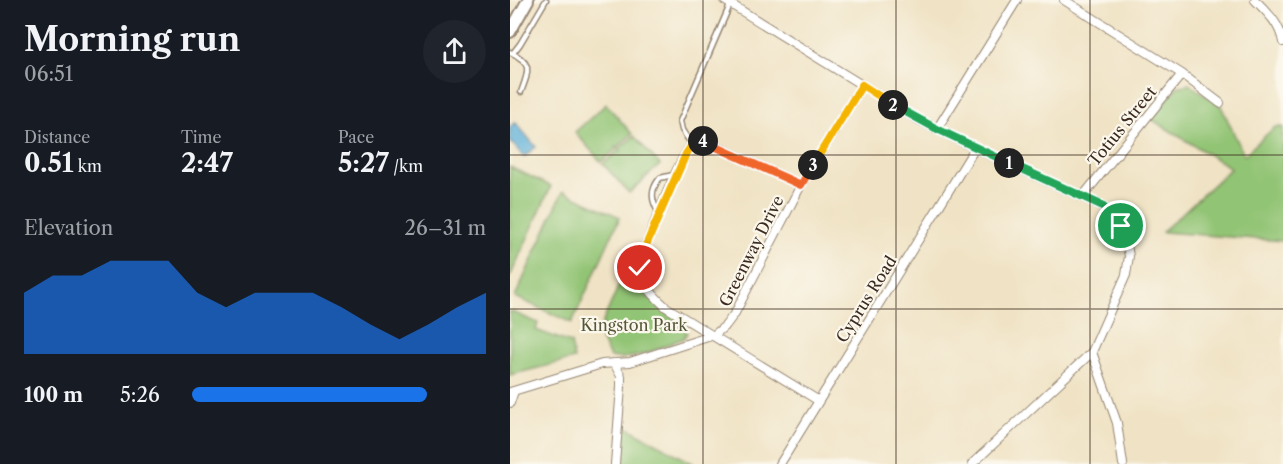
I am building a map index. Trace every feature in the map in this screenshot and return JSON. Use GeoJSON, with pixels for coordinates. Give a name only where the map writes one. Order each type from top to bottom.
{"type":"FeatureCollection","features":[{"type":"Feature","properties":{"kind":"street"},"geometry":{"type":"LineString","coordinates":[[510,32],[528,0]]}},
{"type":"Feature","properties":{"kind":"street"},"geometry":{"type":"LineString","coordinates":[[937,129],[1017,0]]}},
{"type":"Feature","properties":{"kind":"street"},"geometry":{"type":"LineString","coordinates":[[1064,0],[1182,74],[1220,103]]}},
{"type":"Feature","properties":{"kind":"street"},"geometry":{"type":"LineString","coordinates":[[1254,0],[1276,24],[1283,42]]}},
{"type":"Feature","properties":{"kind":"street"},"geometry":{"type":"LineString","coordinates":[[727,2],[937,129],[1101,205],[1116,218],[1121,226],[1128,246],[1129,265],[1092,352],[972,464]]}},
{"type":"Feature","properties":{"kind":"street","name":"Totius Street"},"geometry":{"type":"LineString","coordinates":[[1083,196],[1182,74]]}},
{"type":"Feature","properties":{"kind":"street","name":"Greenway Drive"},"geometry":{"type":"LineString","coordinates":[[512,392],[592,366],[630,363],[714,335],[726,325],[735,313],[801,185],[862,85]]}},
{"type":"Feature","properties":{"kind":"street"},"geometry":{"type":"LineString","coordinates":[[801,185],[710,143],[700,141],[692,145],[676,163],[676,175],[640,260],[640,274],[648,290],[666,307],[819,401]]}},
{"type":"Feature","properties":{"kind":"street","name":"Cyprus Road"},"geometry":{"type":"LineString","coordinates":[[780,464],[975,148]]}},
{"type":"Feature","properties":{"kind":"street"},"geometry":{"type":"LineString","coordinates":[[1092,352],[1117,423],[1123,464]]}},
{"type":"Feature","properties":{"kind":"street"},"geometry":{"type":"LineString","coordinates":[[614,363],[621,376],[615,464]]}},
{"type":"Feature","properties":{"kind":"street"},"geometry":{"type":"LineString","coordinates":[[510,403],[512,392]]}},
{"type":"Feature","properties":{"kind":"lane"},"geometry":{"type":"LineString","coordinates":[[521,92],[528,67],[522,58],[511,52],[520,44],[546,0]]}},
{"type":"Feature","properties":{"kind":"lane"},"geometry":{"type":"LineString","coordinates":[[692,145],[681,128],[680,121],[727,2]]}},
{"type":"Feature","properties":{"kind":"lane"},"geometry":{"type":"LineString","coordinates":[[659,214],[652,197],[656,183],[663,176],[676,175]]}},
{"type":"Feature","properties":{"kind":"green space"},"geometry":{"type":"Polygon","coordinates":[[[1189,84],[1221,106],[1244,155],[1275,127],[1283,127],[1283,241],[1162,232],[1231,168],[1151,119],[1177,87],[1189,84]]]}},
{"type":"Feature","properties":{"kind":"green space"},"geometry":{"type":"Polygon","coordinates":[[[606,104],[632,134],[601,162],[575,132],[606,104]]]}},
{"type":"Feature","properties":{"kind":"green space"},"geometry":{"type":"Polygon","coordinates":[[[634,136],[660,165],[629,193],[603,164],[621,151],[619,149],[634,136]]]}},
{"type":"Feature","properties":{"kind":"green space"},"geometry":{"type":"Polygon","coordinates":[[[510,167],[551,186],[510,277],[510,167]]]}},
{"type":"Feature","properties":{"kind":"green space"},"geometry":{"type":"Polygon","coordinates":[[[563,191],[620,217],[572,323],[515,297],[563,191]]]}},
{"type":"Feature","properties":{"kind":"green space","name":"Kingston Park"},"geometry":{"type":"Polygon","coordinates":[[[629,262],[633,264],[634,275],[644,292],[685,325],[687,333],[684,338],[638,356],[610,357],[598,333],[629,262]]]}},
{"type":"Feature","properties":{"kind":"green space"},"geometry":{"type":"Polygon","coordinates":[[[510,311],[538,323],[536,330],[571,343],[574,359],[510,375],[510,311]]]}},
{"type":"Feature","properties":{"kind":"green space"},"geometry":{"type":"Polygon","coordinates":[[[623,425],[694,464],[620,464],[623,425]]]}},
{"type":"Feature","properties":{"kind":"water"},"geometry":{"type":"Polygon","coordinates":[[[515,122],[536,147],[524,157],[510,141],[510,127],[515,122]]]}},
{"type":"Feature","properties":{"kind":"route"},"geometry":{"type":"LineString","coordinates":[[640,268],[640,260],[659,214],[680,165],[692,145],[700,141],[710,143],[801,185],[862,85],[937,129],[1101,205],[1116,218],[1121,226]]}}]}
